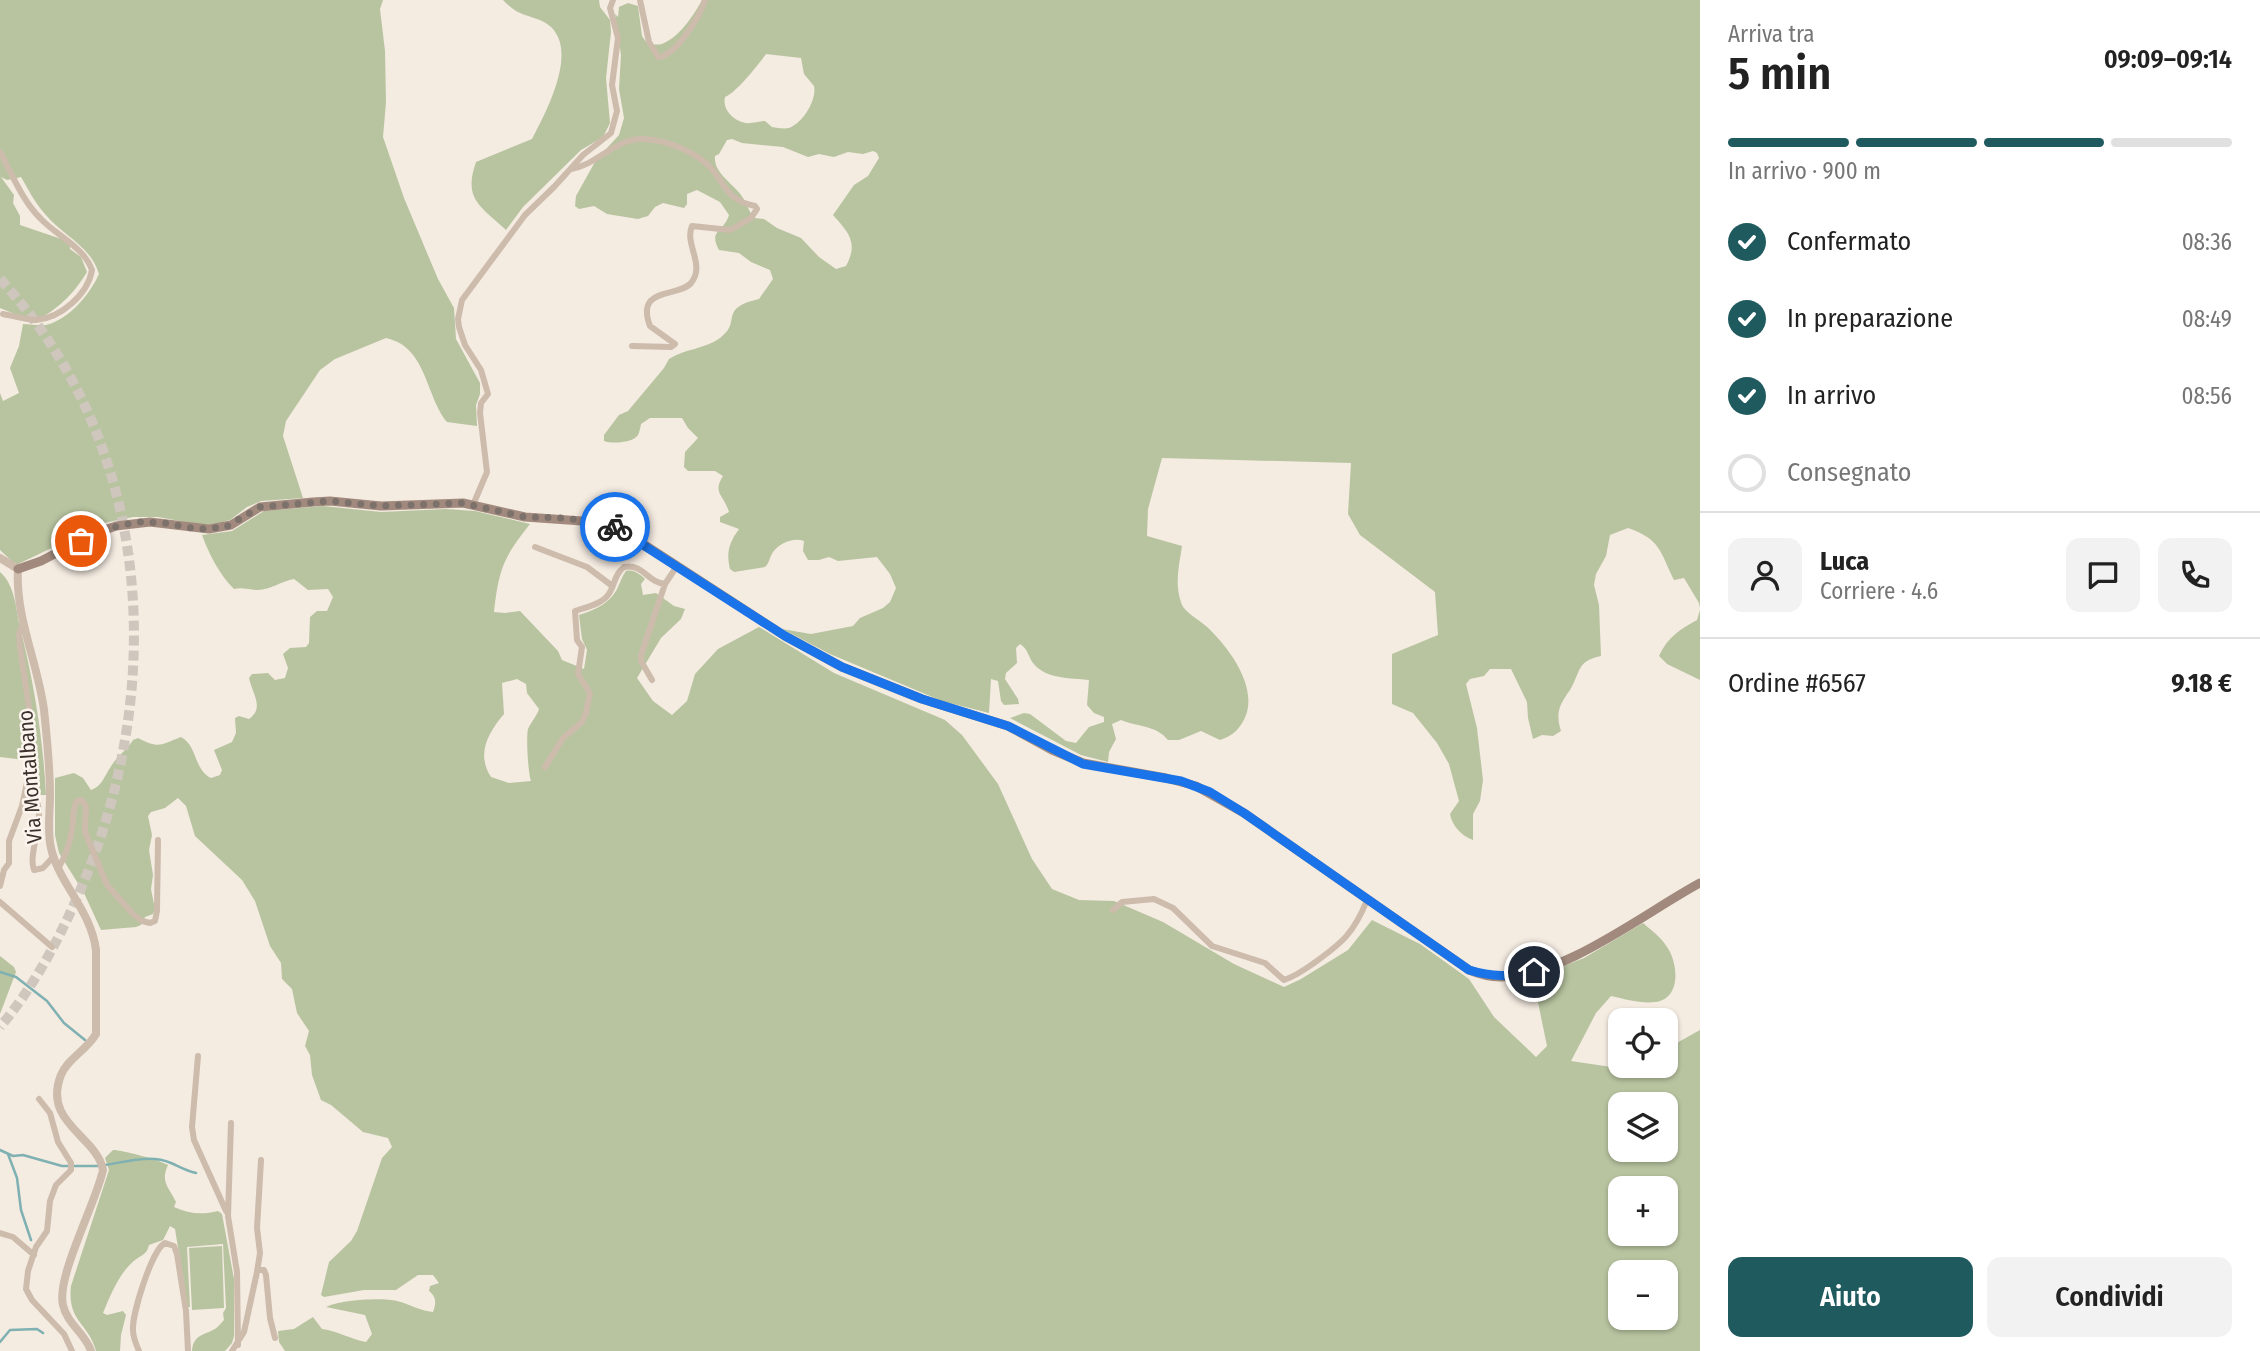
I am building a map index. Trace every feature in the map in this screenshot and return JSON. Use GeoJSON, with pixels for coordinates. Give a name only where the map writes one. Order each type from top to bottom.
{"type":"FeatureCollection","features":[{"type":"Feature","properties":{"kind":"main road"},"geometry":{"type":"LineString","coordinates":[[18,569],[41,562],[105,529],[138,522],[209,529],[231,525],[260,507],[313,502],[380,506],[447,503],[473,505],[525,517],[562,518],[612,526],[799,645],[842,667],[922,699],[1008,726],[1083,764],[1166,778],[1196,786],[1244,813],[1469,970],[1487,976],[1502,977],[1534,972],[1565,960],[1700,883]]}},
{"type":"Feature","properties":{"kind":"street"},"geometry":{"type":"LineString","coordinates":[[473,505],[487,472],[480,413],[481,404],[488,394],[481,370],[465,345],[459,327],[461,300],[525,215],[583,155],[611,133],[617,111],[612,77],[618,38],[610,8],[605,0]]}},
{"type":"Feature","properties":{"kind":"street"},"geometry":{"type":"LineString","coordinates":[[610,8],[613,0]]}},
{"type":"Feature","properties":{"kind":"street"},"geometry":{"type":"LineString","coordinates":[[640,0],[651,49],[658,57],[671,52],[692,25],[705,0]]}},
{"type":"Feature","properties":{"kind":"street"},"geometry":{"type":"LineString","coordinates":[[569,169],[580,167],[619,144],[636,139],[659,141],[698,158],[709,166],[731,196],[757,209],[751,218],[730,230],[692,226],[690,233],[696,276],[689,286],[658,294],[647,313],[650,326],[675,344],[671,347],[632,346]]}},
{"type":"Feature","properties":{"kind":"street"},"geometry":{"type":"LineString","coordinates":[[0,152],[32,209],[41,220],[79,251],[92,270],[88,284],[77,298],[56,313],[35,320],[3,314]]}},
{"type":"Feature","properties":{"kind":"street"},"geometry":{"type":"LineString","coordinates":[[535,547],[587,567],[611,585]]}},
{"type":"Feature","properties":{"kind":"street"},"geometry":{"type":"LineString","coordinates":[[0,558],[18,569]]}},
{"type":"Feature","properties":{"kind":"street"},"geometry":{"type":"LineString","coordinates":[[545,766],[564,738],[584,718],[590,696],[589,690],[579,678],[582,647],[577,640],[575,612],[599,601],[611,591],[611,585],[620,569],[627,565],[638,568],[651,580],[665,584]]}},
{"type":"Feature","properties":{"kind":"street"},"geometry":{"type":"LineString","coordinates":[[652,680],[641,661],[641,654],[665,584],[677,566]]}},
{"type":"Feature","properties":{"kind":"street","name":"Via Montalbano"},"geometry":{"type":"LineString","coordinates":[[18,569],[24,621],[44,713],[49,772],[50,836],[54,856],[86,915],[95,938],[96,1034],[90,1044],[64,1069],[57,1096],[66,1121],[99,1158],[103,1170],[66,1276],[62,1299],[69,1320],[86,1340],[90,1351]]}},
{"type":"Feature","properties":{"kind":"street"},"geometry":{"type":"LineString","coordinates":[[0,887],[4,870],[9,863],[9,841],[25,793],[30,762],[29,708],[19,634],[24,621]]}},
{"type":"Feature","properties":{"kind":"street"},"geometry":{"type":"LineString","coordinates":[[25,793],[34,796],[38,804],[33,869],[41,869],[54,856]]}},
{"type":"Feature","properties":{"kind":"street"},"geometry":{"type":"LineString","coordinates":[[59,867],[66,855],[74,805],[78,800],[82,800],[86,807],[85,832],[107,885],[133,914],[150,923],[155,921],[157,911],[158,840]]}},
{"type":"Feature","properties":{"kind":"street"},"geometry":{"type":"LineString","coordinates":[[1113,910],[1122,902],[1154,899],[1172,908],[1212,946],[1265,963],[1284,980],[1300,974],[1336,949],[1360,917],[1367,900]]}},
{"type":"Feature","properties":{"kind":"street"},"geometry":{"type":"LineString","coordinates":[[0,902],[51,947]]}},
{"type":"Feature","properties":{"kind":"street"},"geometry":{"type":"LineString","coordinates":[[198,1056],[192,1127],[194,1140],[228,1216]]}},
{"type":"Feature","properties":{"kind":"street"},"geometry":{"type":"LineString","coordinates":[[39,1099],[50,1113],[58,1143],[69,1158],[71,1170],[56,1185],[50,1201],[47,1230],[34,1255],[26,1282],[28,1295],[59,1328],[72,1351]]}},
{"type":"Feature","properties":{"kind":"street"},"geometry":{"type":"LineString","coordinates":[[231,1123],[228,1216],[237,1272],[235,1348]]}},
{"type":"Feature","properties":{"kind":"street"},"geometry":{"type":"LineString","coordinates":[[235,1348],[244,1332],[252,1304],[260,1254],[257,1228],[261,1160]]}},
{"type":"Feature","properties":{"kind":"street"},"geometry":{"type":"LineString","coordinates":[[0,1233],[13,1237],[34,1255]]}},
{"type":"Feature","properties":{"kind":"street"},"geometry":{"type":"LineString","coordinates":[[139,1351],[132,1332],[134,1317],[154,1256],[160,1245],[169,1243],[174,1246],[177,1254],[187,1318],[188,1351]]}},
{"type":"Feature","properties":{"kind":"street"},"geometry":{"type":"LineString","coordinates":[[257,1272],[262,1270],[266,1275],[270,1318],[275,1338]]}},
{"type":"Feature","properties":{"kind":"green space"},"geometry":{"type":"Polygon","coordinates":[[[0,0],[383,0],[380,9],[385,51],[386,102],[383,137],[404,198],[438,279],[454,308],[456,339],[480,383],[476,405],[477,426],[447,422],[418,361],[399,343],[386,338],[335,359],[320,370],[286,421],[283,436],[303,498],[261,501],[247,507],[230,520],[219,523],[202,525],[158,517],[133,517],[104,523],[16,565],[0,550],[0,393],[3,401],[19,393],[10,368],[19,346],[23,324],[46,325],[63,317],[85,297],[99,274],[83,248],[41,210],[21,177],[7,180],[1,177],[14,195],[13,203],[20,216],[20,225],[70,242],[70,249],[81,257],[87,272],[64,301],[34,322],[0,308],[0,0]]]}},
{"type":"Feature","properties":{"kind":"green space"},"geometry":{"type":"Polygon","coordinates":[[[503,0],[599,0],[600,7],[610,20],[611,32],[606,78],[610,123],[603,137],[581,150],[523,207],[506,230],[476,201],[472,175],[476,162],[532,139],[557,83],[561,52],[559,38],[551,27],[516,11],[503,0]]]}},
{"type":"Feature","properties":{"kind":"green space"},"geometry":{"type":"Polygon","coordinates":[[[702,0],[1700,0],[1700,608],[1684,578],[1674,580],[1658,547],[1647,537],[1628,528],[1610,535],[1606,556],[1596,574],[1594,585],[1599,605],[1601,656],[1587,661],[1580,668],[1560,709],[1558,719],[1561,731],[1553,736],[1542,735],[1533,739],[1527,702],[1511,669],[1490,669],[1484,676],[1470,679],[1466,684],[1477,728],[1483,780],[1480,801],[1473,814],[1473,840],[1458,830],[1451,818],[1450,814],[1459,801],[1449,764],[1437,743],[1413,713],[1392,704],[1392,654],[1438,635],[1435,592],[1360,535],[1348,514],[1351,463],[1162,458],[1148,509],[1147,536],[1182,546],[1178,583],[1182,605],[1223,644],[1238,667],[1247,691],[1248,703],[1242,724],[1233,734],[1220,740],[1201,731],[1179,740],[1168,740],[1152,729],[1121,720],[1112,724],[1116,739],[1109,752],[1108,762],[1081,755],[1010,718],[1024,713],[1030,714],[1066,741],[1076,743],[1089,727],[1104,722],[1104,717],[1094,713],[1087,705],[1089,680],[1059,677],[1044,672],[1033,663],[1020,644],[1016,648],[1017,663],[1006,673],[1005,679],[1019,704],[1004,705],[998,681],[991,679],[989,713],[942,701],[830,654],[782,629],[811,634],[853,626],[860,618],[890,602],[896,588],[890,574],[877,557],[838,561],[829,557],[808,560],[803,551],[804,541],[796,540],[776,549],[765,567],[734,572],[730,569],[728,553],[739,529],[720,522],[720,517],[729,512],[719,490],[723,476],[715,471],[688,471],[684,467],[685,452],[698,438],[682,418],[650,418],[641,424],[638,435],[632,440],[617,443],[604,441],[604,435],[619,415],[628,411],[669,359],[720,338],[727,332],[734,311],[759,299],[773,279],[770,270],[751,262],[739,253],[719,250],[715,238],[729,215],[720,202],[697,190],[687,194],[684,208],[663,203],[655,207],[648,216],[638,219],[607,214],[594,206],[579,209],[575,206],[576,196],[596,160],[619,135],[624,118],[619,89],[621,55],[615,14],[618,17],[619,7],[628,3],[638,6],[642,36],[647,43],[658,45],[676,35],[702,0]],[[766,54],[741,84],[725,97],[725,106],[730,114],[741,122],[765,121],[772,127],[789,128],[808,110],[814,86],[804,74],[801,58],[766,54]],[[727,140],[715,156],[715,162],[721,174],[743,198],[754,218],[764,219],[801,238],[819,257],[836,269],[846,266],[852,244],[847,232],[833,215],[854,185],[868,176],[879,158],[877,153],[848,152],[834,157],[819,154],[808,157],[783,147],[742,143],[727,140]]]}},
{"type":"Feature","properties":{"kind":"green space"},"geometry":{"type":"Polygon","coordinates":[[[323,506],[381,512],[446,509],[475,511],[530,524],[508,555],[498,585],[494,612],[520,611],[558,651],[562,660],[584,669],[587,650],[582,639],[579,615],[607,602],[615,593],[626,571],[636,572],[645,579],[641,584],[643,595],[656,593],[674,606],[685,609],[681,619],[661,638],[637,678],[653,701],[672,715],[687,701],[695,674],[718,649],[759,627],[834,673],[945,720],[962,735],[998,784],[1032,859],[1052,889],[1079,900],[1114,901],[1163,922],[1234,964],[1284,987],[1348,950],[1372,920],[1420,944],[1469,979],[1494,1017],[1536,1057],[1547,1046],[1533,978],[1584,958],[1643,923],[1662,940],[1671,954],[1675,970],[1674,987],[1664,999],[1655,1002],[1639,1002],[1611,996],[1596,1013],[1571,1061],[1608,1067],[1608,1078],[1678,1078],[1678,1042],[1700,1030],[1700,1351],[285,1351],[279,1342],[278,1331],[294,1329],[313,1317],[322,1329],[366,1342],[372,1334],[365,1315],[326,1307],[332,1305],[381,1299],[433,1312],[435,1301],[429,1291],[430,1286],[439,1283],[433,1275],[418,1275],[396,1290],[364,1290],[324,1297],[321,1295],[329,1262],[351,1241],[357,1231],[382,1158],[392,1147],[388,1138],[363,1132],[321,1100],[312,1075],[310,1055],[305,1046],[309,1031],[297,1013],[292,989],[282,979],[281,963],[270,946],[255,901],[242,880],[195,836],[186,806],[178,798],[148,816],[152,835],[149,850],[155,909],[153,914],[145,917],[141,925],[136,927],[101,930],[84,893],[59,853],[55,835],[55,778],[74,773],[83,778],[91,790],[98,786],[115,760],[138,738],[160,745],[181,737],[190,746],[205,774],[211,778],[220,775],[222,770],[214,750],[232,742],[236,733],[235,718],[239,716],[249,719],[256,710],[256,700],[249,678],[252,674],[268,673],[275,680],[285,678],[288,668],[283,654],[290,648],[306,647],[309,643],[310,617],[317,611],[327,611],[333,597],[328,589],[308,590],[294,579],[262,590],[234,589],[215,564],[202,535],[232,531],[264,511],[323,506]],[[517,679],[502,683],[504,714],[489,736],[484,752],[484,760],[491,777],[509,783],[531,781],[527,733],[539,709],[527,693],[526,684],[517,679]]]}},
{"type":"Feature","properties":{"kind":"green space"},"geometry":{"type":"Polygon","coordinates":[[[0,572],[9,584],[14,598],[30,669],[46,795],[40,795],[31,789],[33,761],[0,757],[0,572]]]}},
{"type":"Feature","properties":{"kind":"green space"},"geometry":{"type":"Polygon","coordinates":[[[1700,610],[1700,680],[1667,664],[1659,656],[1675,635],[1697,620],[1700,610]]]}},
{"type":"Feature","properties":{"kind":"green space"},"geometry":{"type":"Polygon","coordinates":[[[0,956],[14,967],[16,972],[0,1014],[0,956]]]}},
{"type":"Feature","properties":{"kind":"green space"},"geometry":{"type":"Polygon","coordinates":[[[113,1150],[168,1165],[165,1180],[176,1202],[174,1207],[190,1212],[218,1211],[222,1214],[234,1279],[234,1336],[225,1351],[192,1351],[197,1339],[215,1329],[224,1320],[223,1313],[226,1308],[223,1244],[187,1247],[188,1307],[175,1229],[170,1226],[163,1240],[149,1245],[146,1252],[124,1271],[103,1313],[107,1315],[123,1311],[126,1315],[120,1351],[96,1351],[89,1334],[75,1315],[71,1286],[109,1170],[105,1158],[113,1150]]]}},
{"type":"Feature","properties":{"kind":"green space"},"geometry":{"type":"Polygon","coordinates":[[[222,1246],[224,1308],[192,1310],[189,1248],[222,1246]]]}},
{"type":"Feature","properties":{"kind":"waterway"},"geometry":{"type":"LineString","coordinates":[[0,972],[16,977],[47,1001],[64,1023],[85,1040]]}},
{"type":"Feature","properties":{"kind":"waterway"},"geometry":{"type":"LineString","coordinates":[[0,1150],[13,1156],[23,1155],[62,1166],[98,1166]]}},
{"type":"Feature","properties":{"kind":"waterway"},"geometry":{"type":"LineString","coordinates":[[8,1154],[17,1178],[21,1210],[31,1240]]}},
{"type":"Feature","properties":{"kind":"waterway"},"geometry":{"type":"LineString","coordinates":[[105,1165],[155,1159],[196,1173]]}},
{"type":"Feature","properties":{"kind":"waterway"},"geometry":{"type":"LineString","coordinates":[[0,1342],[10,1330],[37,1329],[43,1333]]}},
{"type":"Feature","properties":{"kind":"tunnel"},"geometry":{"type":"LineString","coordinates":[[0,279],[52,346],[91,419],[117,496],[131,576],[134,658],[125,741],[106,822],[76,900],[43,966],[0,1027]]}},
{"type":"Feature","properties":{"kind":"way so far"},"geometry":{"type":"LineString","coordinates":[[81,541],[105,529],[138,522],[209,529],[231,525],[260,507],[330,501],[380,506],[463,503],[525,517],[562,518],[615,527]]}},
{"type":"Feature","properties":{"kind":"route"},"geometry":{"type":"LineString","coordinates":[[615,527],[826,660],[922,699],[1008,726],[1083,764],[1181,781],[1210,792],[1469,970],[1487,976],[1502,977],[1534,972]]}}]}
